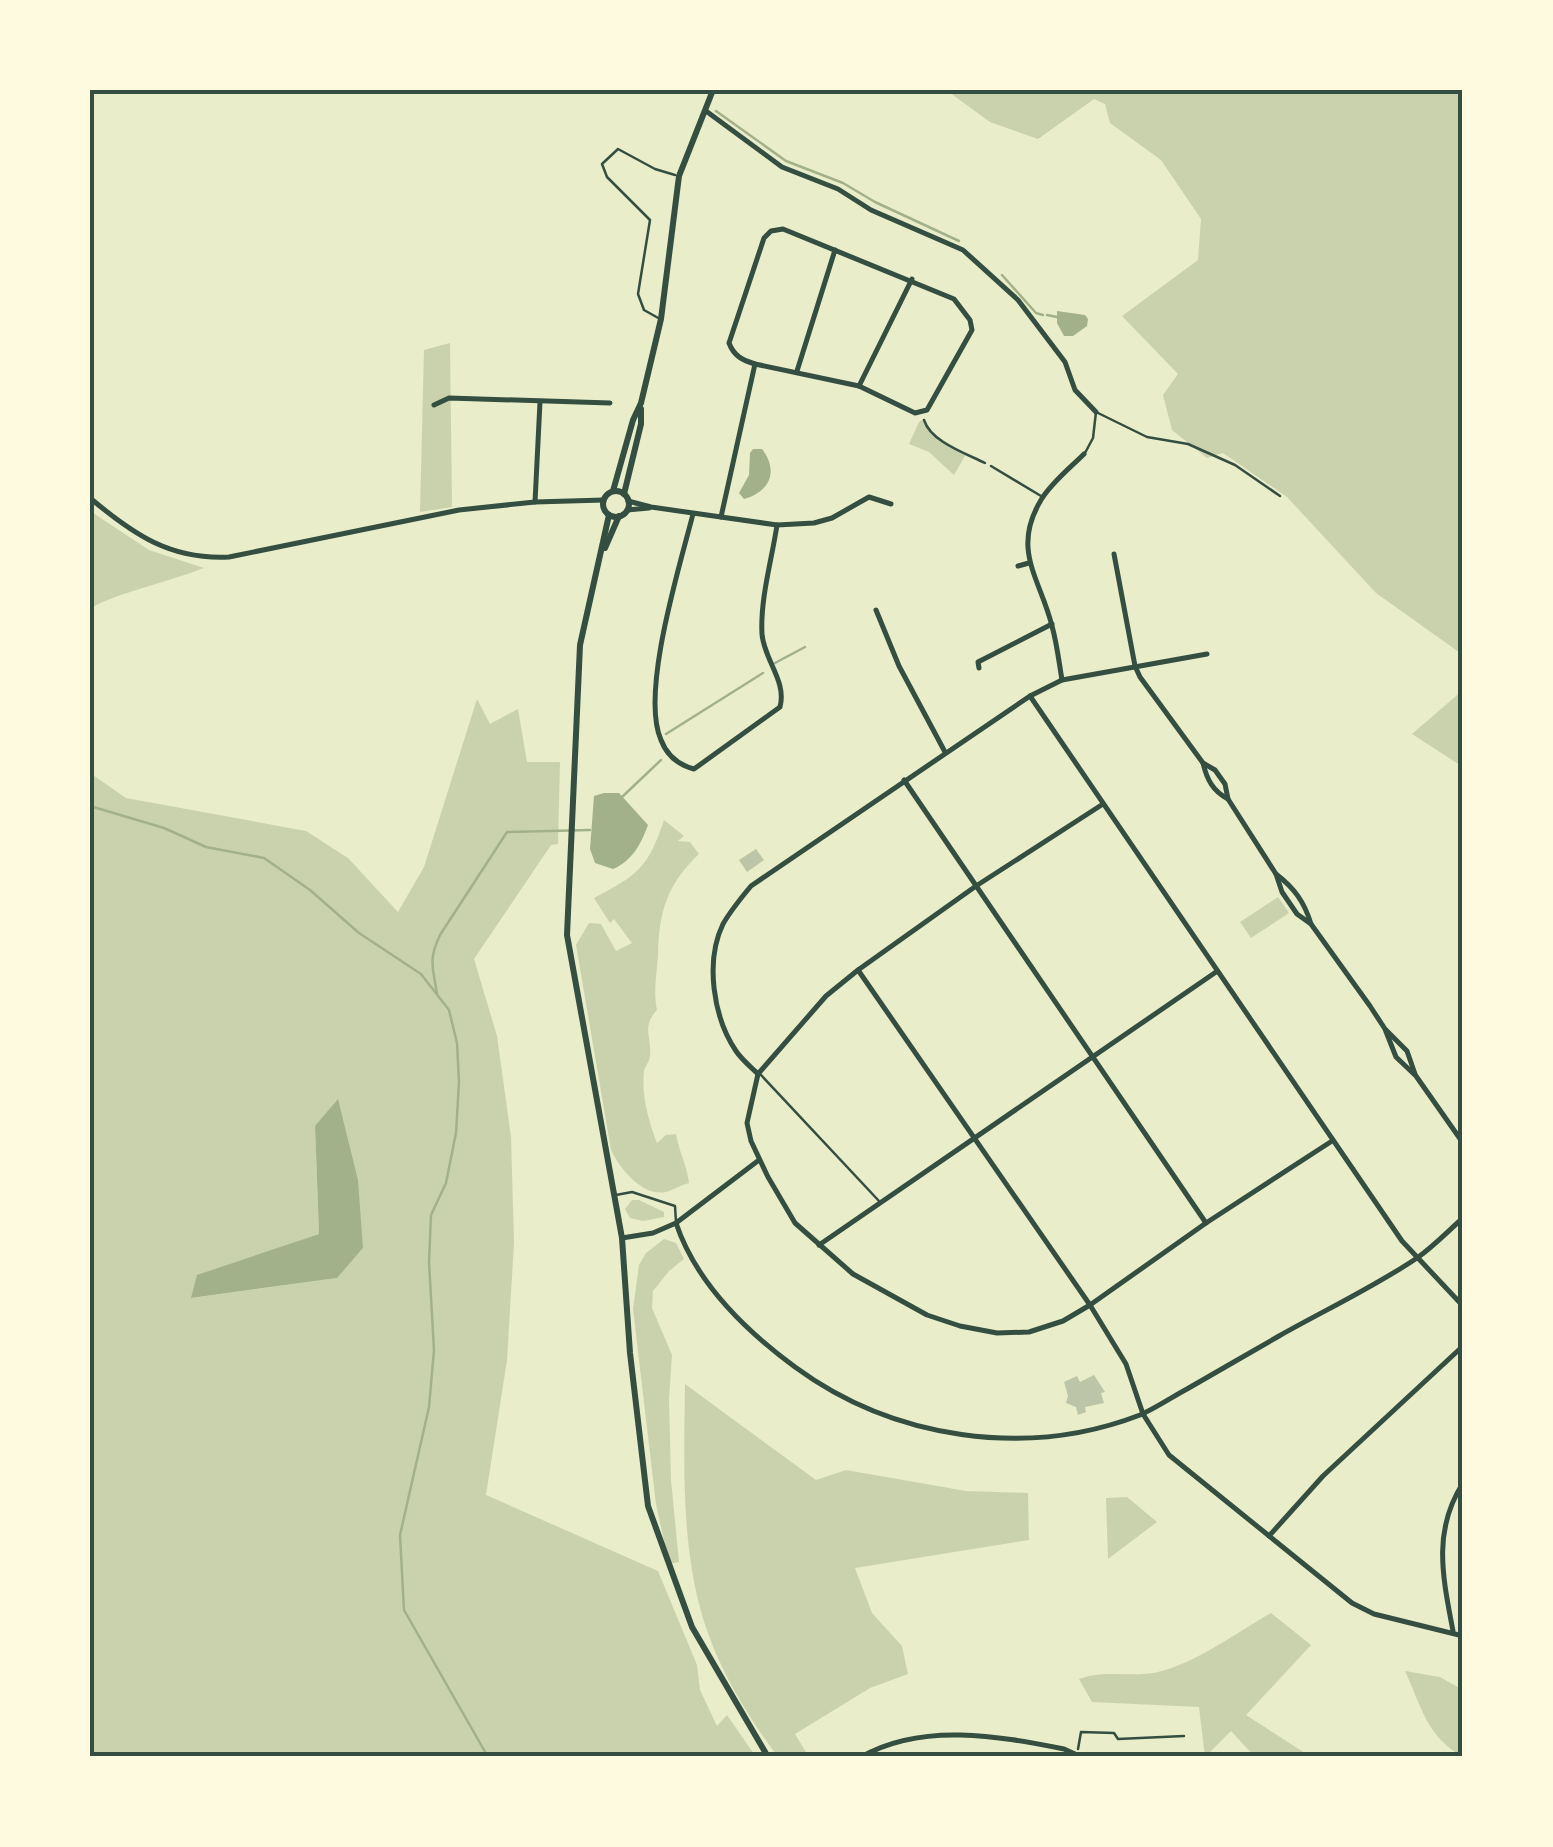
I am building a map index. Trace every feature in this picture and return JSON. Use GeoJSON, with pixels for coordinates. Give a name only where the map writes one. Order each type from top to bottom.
{"type":"FeatureCollection","features":[{"type":"Feature","properties":{"kind":"street"},"geometry":{"type":"LineString","coordinates":[[713,90],[679,176],[661,319],[641,403],[613,491],[604,500],[609,515],[580,645],[576,692],[576,775],[567,935],[622,1238],[630,1354],[648,1506],[692,1628],[768,1757]]}},
{"type":"Feature","properties":{"kind":"street"},"geometry":{"type":"LineString","coordinates":[[704,109],[782,168],[838,189],[886,217],[963,250],[1018,300],[1065,362],[1075,390],[1096,412]]}},
{"type":"Feature","properties":{"kind":"street"},"geometry":{"type":"LineString","coordinates":[[783,229],[912,279],[954,299],[970,320],[972,330],[931,407],[924,412],[914,412],[859,386],[741,360],[729,343],[764,238],[771,231],[783,229]]}},
{"type":"Feature","properties":{"kind":"street"},"geometry":{"type":"LineString","coordinates":[[797,371],[835,250]]}},
{"type":"Feature","properties":{"kind":"street"},"geometry":{"type":"LineString","coordinates":[[859,386],[912,279]]}},
{"type":"Feature","properties":{"kind":"street"},"geometry":{"type":"LineString","coordinates":[[720,517],[755,364]]}},
{"type":"Feature","properties":{"kind":"street"},"geometry":{"type":"LineString","coordinates":[[434,406],[448,398],[610,404]]}},
{"type":"Feature","properties":{"kind":"street"},"geometry":{"type":"LineString","coordinates":[[535,502],[540,402]]}},
{"type":"Feature","properties":{"kind":"street"},"geometry":{"type":"LineString","coordinates":[[602,553],[626,501],[641,424],[641,403]]}},
{"type":"Feature","properties":{"kind":"street"},"geometry":{"type":"LineString","coordinates":[[1062,680],[1052,624],[1029,563],[1026,544],[1043,496],[1084,454]]}},
{"type":"Feature","properties":{"kind":"street"},"geometry":{"type":"LineString","coordinates":[[613,491],[626,501],[651,507],[777,525],[832,518],[869,497],[891,504]]}},
{"type":"Feature","properties":{"kind":"street"},"geometry":{"type":"LineString","coordinates":[[90,498],[153,545],[209,558],[230,557],[400,520],[535,502],[604,500]]}},
{"type":"Feature","properties":{"kind":"street"},"geometry":{"type":"LineString","coordinates":[[693,514],[668,610],[655,692],[662,744],[680,766],[694,769],[780,707],[783,692],[769,666],[762,634],[777,525]]}},
{"type":"Feature","properties":{"kind":"street"},"geometry":{"type":"LineString","coordinates":[[609,515],[619,516]]}},
{"type":"Feature","properties":{"kind":"street"},"geometry":{"type":"LineString","coordinates":[[1114,554],[1135,666],[1203,764],[1206,778],[1228,800]]}},
{"type":"Feature","properties":{"kind":"street"},"geometry":{"type":"LineString","coordinates":[[1018,566],[1029,563]]}},
{"type":"Feature","properties":{"kind":"street"},"geometry":{"type":"LineString","coordinates":[[876,610],[898,666],[944,752]]}},
{"type":"Feature","properties":{"kind":"street"},"geometry":{"type":"LineString","coordinates":[[979,668],[978,662],[1052,624]]}},
{"type":"Feature","properties":{"kind":"street"},"geometry":{"type":"LineString","coordinates":[[758,1074],[736,1051],[717,1001],[714,951],[722,927],[751,886],[1030,696],[1062,680],[1207,654]]}},
{"type":"Feature","properties":{"kind":"street"},"geometry":{"type":"LineString","coordinates":[[1030,696],[1402,1241],[1463,1306]]}},
{"type":"Feature","properties":{"kind":"street"},"geometry":{"type":"LineString","coordinates":[[1203,764],[1215,770],[1225,784],[1228,800],[1276,874],[1299,896],[1311,924],[1384,1029],[1407,1051],[1416,1076]]}},
{"type":"Feature","properties":{"kind":"street"},"geometry":{"type":"LineString","coordinates":[[904,780],[1206,1223]]}},
{"type":"Feature","properties":{"kind":"street"},"geometry":{"type":"LineString","coordinates":[[1103,804],[976,886],[858,970],[826,996],[758,1074],[747,1124],[759,1160],[796,1222],[852,1274],[896,1300],[960,1326],[1029,1332],[1063,1322],[1090,1305],[1332,1141]]}},
{"type":"Feature","properties":{"kind":"street"},"geometry":{"type":"LineString","coordinates":[[1276,874],[1282,892],[1311,924]]}},
{"type":"Feature","properties":{"kind":"street"},"geometry":{"type":"LineString","coordinates":[[858,970],[1090,1305],[1126,1364],[1143,1414],[1169,1455],[1352,1604],[1374,1614],[1463,1636]]}},
{"type":"Feature","properties":{"kind":"street"},"geometry":{"type":"LineString","coordinates":[[818,1246],[1216,972]]}},
{"type":"Feature","properties":{"kind":"street"},"geometry":{"type":"LineString","coordinates":[[1384,1029],[1396,1057],[1416,1076],[1463,1143]]}},
{"type":"Feature","properties":{"kind":"street"},"geometry":{"type":"LineString","coordinates":[[622,1238],[676,1223],[759,1160]]}},
{"type":"Feature","properties":{"kind":"street"},"geometry":{"type":"LineString","coordinates":[[676,1223],[710,1287],[767,1346],[808,1376],[873,1413],[913,1426],[969,1437],[1025,1438],[1091,1429],[1143,1414],[1418,1257],[1463,1218]]}},
{"type":"Feature","properties":{"kind":"street"},"geometry":{"type":"LineString","coordinates":[[1269,1536],[1323,1476],[1463,1346]]}},
{"type":"Feature","properties":{"kind":"street"},"geometry":{"type":"LineString","coordinates":[[1453,1631],[1440,1556],[1451,1502],[1463,1483]]}},
{"type":"Feature","properties":{"kind":"street"},"geometry":{"type":"LineString","coordinates":[[861,1757],[903,1740],[957,1736],[1032,1742],[1075,1755]]}},
{"type":"Feature","properties":{"kind":"lane"},"geometry":{"type":"LineString","coordinates":[[661,319],[644,310],[638,294],[650,220],[607,177],[602,164],[618,149],[655,169],[679,176]]}},
{"type":"Feature","properties":{"kind":"lane"},"geometry":{"type":"LineString","coordinates":[[1084,454],[1093,438],[1096,412],[1147,437],[1188,444],[1234,465],[1280,496]]}},
{"type":"Feature","properties":{"kind":"lane"},"geometry":{"type":"LineString","coordinates":[[991,466],[1043,496]]}},
{"type":"Feature","properties":{"kind":"lane"},"geometry":{"type":"LineString","coordinates":[[758,1074],[768,1080],[880,1202]]}},
{"type":"Feature","properties":{"kind":"lane"},"geometry":{"type":"LineString","coordinates":[[615,1195],[632,1192],[675,1206],[676,1223]]}},
{"type":"Feature","properties":{"kind":"path"},"geometry":{"type":"LineString","coordinates":[[924,412],[929,431],[991,466]]}},
{"type":"Feature","properties":{"kind":"path"},"geometry":{"type":"LineString","coordinates":[[1075,1755],[1081,1732],[1114,1733],[1118,1738],[1184,1736]]}},
{"type":"Feature","properties":{"kind":"shaded area"},"geometry":{"type":"Polygon","coordinates":[[[946,90],[1456,90],[1463,94],[1463,655],[1376,593],[1287,497],[1223,453],[1207,458],[1172,430],[1163,395],[1178,374],[1122,316],[1198,260],[1201,219],[1161,160],[1110,123],[1105,104],[1094,99],[1038,139],[990,122],[946,90]]]}},
{"type":"Feature","properties":{"kind":"shaded area"},"geometry":{"type":"Polygon","coordinates":[[[1057,311],[1085,315],[1087,326],[1073,336],[1064,336],[1057,323],[1057,311]]]}},
{"type":"Feature","properties":{"kind":"shaded area"},"geometry":{"type":"Polygon","coordinates":[[[450,343],[452,507],[420,512],[424,350],[450,343]]]}},
{"type":"Feature","properties":{"kind":"shaded area"},"geometry":{"type":"Polygon","coordinates":[[[924,419],[929,431],[966,454],[954,475],[929,452],[909,444],[924,419]]]}},
{"type":"Feature","properties":{"kind":"shaded area"},"geometry":{"type":"Polygon","coordinates":[[[753,449],[762,449],[771,473],[766,486],[744,499],[739,493],[749,475],[753,449]]]}},
{"type":"Feature","properties":{"kind":"shaded area"},"geometry":{"type":"Polygon","coordinates":[[[90,511],[149,550],[204,568],[90,608],[90,511]]]}},
{"type":"Feature","properties":{"kind":"shaded area"},"geometry":{"type":"Polygon","coordinates":[[[1463,690],[1463,767],[1412,734],[1463,690]]]}},
{"type":"Feature","properties":{"kind":"shaded area"},"geometry":{"type":"Polygon","coordinates":[[[477,699],[490,724],[518,709],[527,762],[560,762],[558,844],[551,845],[474,959],[497,1036],[511,1137],[514,1243],[507,1360],[486,1495],[658,1571],[697,1665],[700,1690],[717,1726],[727,1715],[756,1757],[90,1757],[90,773],[126,798],[306,831],[348,858],[398,912],[424,867],[477,699]],[[315,1126],[319,1234],[197,1276],[192,1298],[336,1278],[363,1248],[315,1126]]]}},
{"type":"Feature","properties":{"kind":"shaded area"},"geometry":{"type":"Polygon","coordinates":[[[619,793],[648,825],[635,851],[613,869],[595,863],[590,849],[594,796],[619,793]]]}},
{"type":"Feature","properties":{"kind":"shaded area"},"geometry":{"type":"Polygon","coordinates":[[[664,820],[684,836],[678,841],[690,842],[699,854],[679,876],[663,912],[657,1010],[648,1027],[650,1056],[643,1080],[646,1108],[657,1143],[666,1135],[676,1134],[689,1183],[657,1192],[633,1180],[611,1150],[576,945],[589,923],[601,924],[616,951],[632,943],[614,919],[610,923],[594,898],[639,868],[664,820]]]}},
{"type":"Feature","properties":{"kind":"shaded area"},"geometry":{"type":"Polygon","coordinates":[[[1278,897],[1289,913],[1251,938],[1240,922],[1278,897]]]}},
{"type":"Feature","properties":{"kind":"shaded area"},"geometry":{"type":"Polygon","coordinates":[[[338,1099],[358,1180],[363,1248],[337,1278],[191,1298],[197,1275],[319,1234],[315,1126],[338,1099]]]}},
{"type":"Feature","properties":{"kind":"shaded area"},"geometry":{"type":"Polygon","coordinates":[[[632,1200],[664,1212],[664,1217],[643,1221],[630,1218],[625,1209],[632,1200]]]}},
{"type":"Feature","properties":{"kind":"shaded area"},"geometry":{"type":"Polygon","coordinates":[[[664,1239],[676,1243],[684,1259],[653,1291],[652,1308],[672,1355],[671,1480],[679,1562],[669,1564],[656,1504],[633,1309],[639,1265],[646,1253],[664,1239]]]}},
{"type":"Feature","properties":{"kind":"shaded area"},"geometry":{"type":"Polygon","coordinates":[[[685,1384],[816,1480],[846,1470],[966,1491],[1028,1493],[1029,1540],[855,1568],[872,1613],[902,1646],[908,1674],[870,1688],[795,1734],[809,1757],[778,1757],[739,1699],[709,1636],[688,1544],[685,1384]]]}},
{"type":"Feature","properties":{"kind":"shaded area"},"geometry":{"type":"Polygon","coordinates":[[[1127,1497],[1157,1522],[1108,1559],[1106,1498],[1127,1497]]]}},
{"type":"Feature","properties":{"kind":"shaded area"},"geometry":{"type":"Polygon","coordinates":[[[1271,1613],[1311,1645],[1246,1715],[1311,1757],[1255,1757],[1231,1731],[1205,1757],[1199,1707],[1092,1702],[1079,1679],[1148,1674],[1173,1667],[1271,1613]]]}},
{"type":"Feature","properties":{"kind":"shaded area"},"geometry":{"type":"Polygon","coordinates":[[[1405,1671],[1440,1677],[1463,1690],[1463,1757],[1433,1730],[1405,1671]]]}},
{"type":"Feature","properties":{"kind":"building"},"geometry":{"type":"Polygon","coordinates":[[[756,849],[764,860],[747,872],[739,860],[756,849]]]}},
{"type":"Feature","properties":{"kind":"building"},"geometry":{"type":"Polygon","coordinates":[[[1094,1375],[1105,1392],[1101,1393],[1104,1403],[1085,1407],[1086,1412],[1078,1415],[1076,1407],[1066,1403],[1064,1382],[1077,1376],[1080,1382],[1094,1375]]]}},
{"type":"Feature","properties":{"kind":"waterway"},"geometry":{"type":"LineString","coordinates":[[716,111],[786,161],[843,183],[959,241]]}},
{"type":"Feature","properties":{"kind":"waterway"},"geometry":{"type":"LineString","coordinates":[[1002,275],[1036,313],[1043,315]]}},
{"type":"Feature","properties":{"kind":"waterway"},"geometry":{"type":"LineString","coordinates":[[1047,315],[1057,317]]}},
{"type":"Feature","properties":{"kind":"waterway"},"geometry":{"type":"LineString","coordinates":[[775,663],[805,647]]}},
{"type":"Feature","properties":{"kind":"waterway"},"geometry":{"type":"LineString","coordinates":[[666,734],[763,673]]}},
{"type":"Feature","properties":{"kind":"waterway"},"geometry":{"type":"LineString","coordinates":[[622,797],[661,760]]}},
{"type":"Feature","properties":{"kind":"waterway"},"geometry":{"type":"LineString","coordinates":[[90,806],[164,828],[206,847],[264,858],[310,890],[359,933],[421,974],[449,1010],[457,1043],[456,1133],[446,1183],[431,1215],[429,1262],[434,1350],[429,1407],[400,1535],[404,1610],[488,1757]]}},
{"type":"Feature","properties":{"kind":"waterway"},"geometry":{"type":"LineString","coordinates":[[437,994],[432,964],[436,944],[507,832],[590,830]]}}]}
